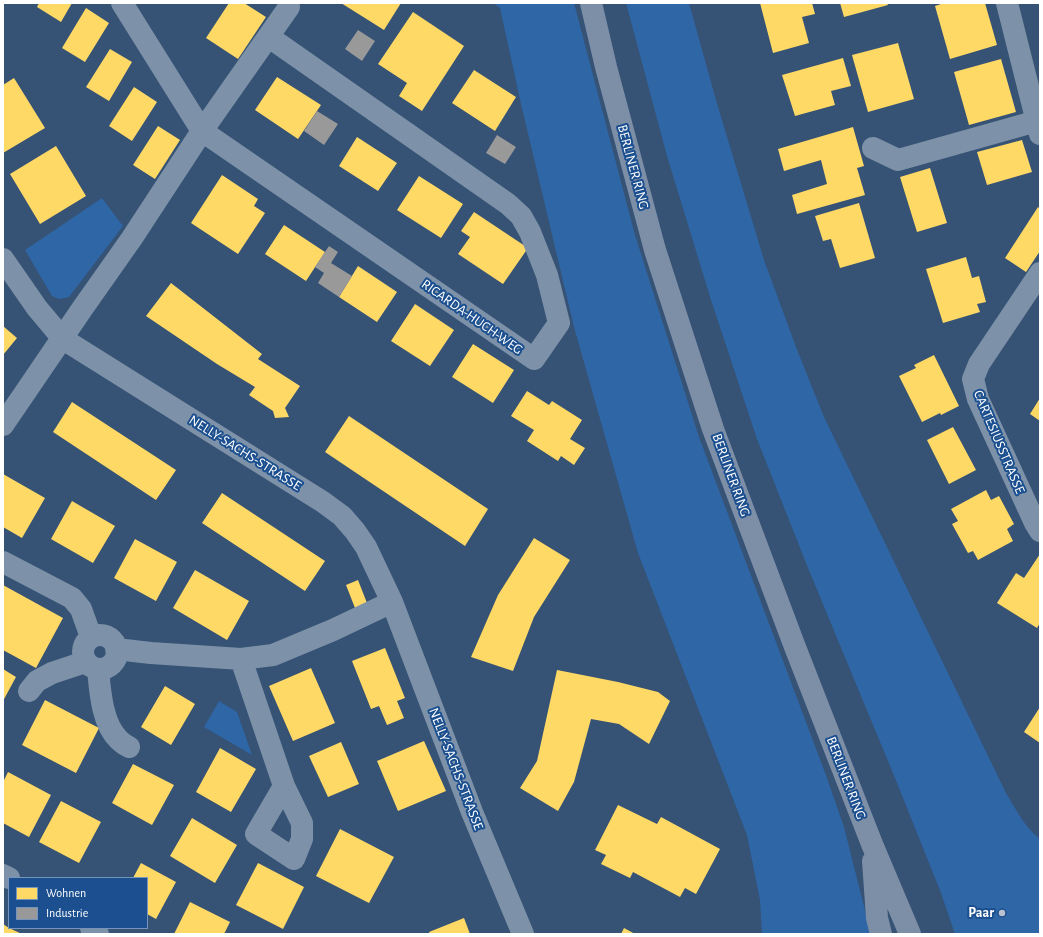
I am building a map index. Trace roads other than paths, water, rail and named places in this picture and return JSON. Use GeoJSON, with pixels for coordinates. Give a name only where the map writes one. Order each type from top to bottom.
{"type":"FeatureCollection","features":[{"type":"Feature","properties":{"kind":"main road","name":"BERLINER RING"},"geometry":{"type":"LineString","coordinates":[[591,3],[606,67],[655,250],[713,429],[795,647],[872,844],[910,934]]}},
{"type":"Feature","properties":{"kind":"main road"},"geometry":{"type":"LineString","coordinates":[[872,844],[877,918],[881,934]]}},
{"type":"Feature","properties":{"kind":"street","name":"RICARDA-HUCH-WEG"},"geometry":{"type":"LineString","coordinates":[[122,3],[202,131],[534,359],[559,323],[547,275],[530,232],[521,216],[501,200],[269,37]]}},
{"type":"Feature","properties":{"kind":"street"},"geometry":{"type":"LineString","coordinates":[[873,148],[898,160],[1038,128],[1007,3]]}},
{"type":"Feature","properties":{"kind":"street"},"geometry":{"type":"LineString","coordinates":[[3,426],[132,238],[202,131],[289,7]]}},
{"type":"Feature","properties":{"kind":"street","name":"NELLY-SACHS-STRASSE"},"geometry":{"type":"LineString","coordinates":[[3,259],[36,308],[63,339],[308,493],[342,516],[366,547],[392,602],[472,812],[523,934]]}},
{"type":"Feature","properties":{"kind":"street","name":"CARTESIUSSTRASSE"},"geometry":{"type":"LineString","coordinates":[[1040,273],[979,364],[973,379],[978,399],[1040,531]]}},
{"type":"Feature","properties":{"kind":"street"},"geometry":{"type":"LineString","coordinates":[[3,562],[72,598],[81,609],[91,637]]}},
{"type":"Feature","properties":{"kind":"street"},"geometry":{"type":"LineString","coordinates":[[116,649],[150,653],[241,659],[273,655],[333,630],[392,602]]}},
{"type":"Feature","properties":{"kind":"street"},"geometry":{"type":"LineString","coordinates":[[29,692],[37,681],[52,673],[92,665],[104,669],[112,664],[115,659],[116,649],[114,644],[107,637],[97,635],[91,637],[84,645],[82,651],[92,665],[103,708],[111,729],[118,739],[129,747]]}},
{"type":"Feature","properties":{"kind":"street"},"geometry":{"type":"LineString","coordinates":[[241,659],[284,786]]}},
{"type":"Feature","properties":{"kind":"place","name":"Paar"},"geometry":{"type":"Point","coordinates":[1002,913]}}]}
